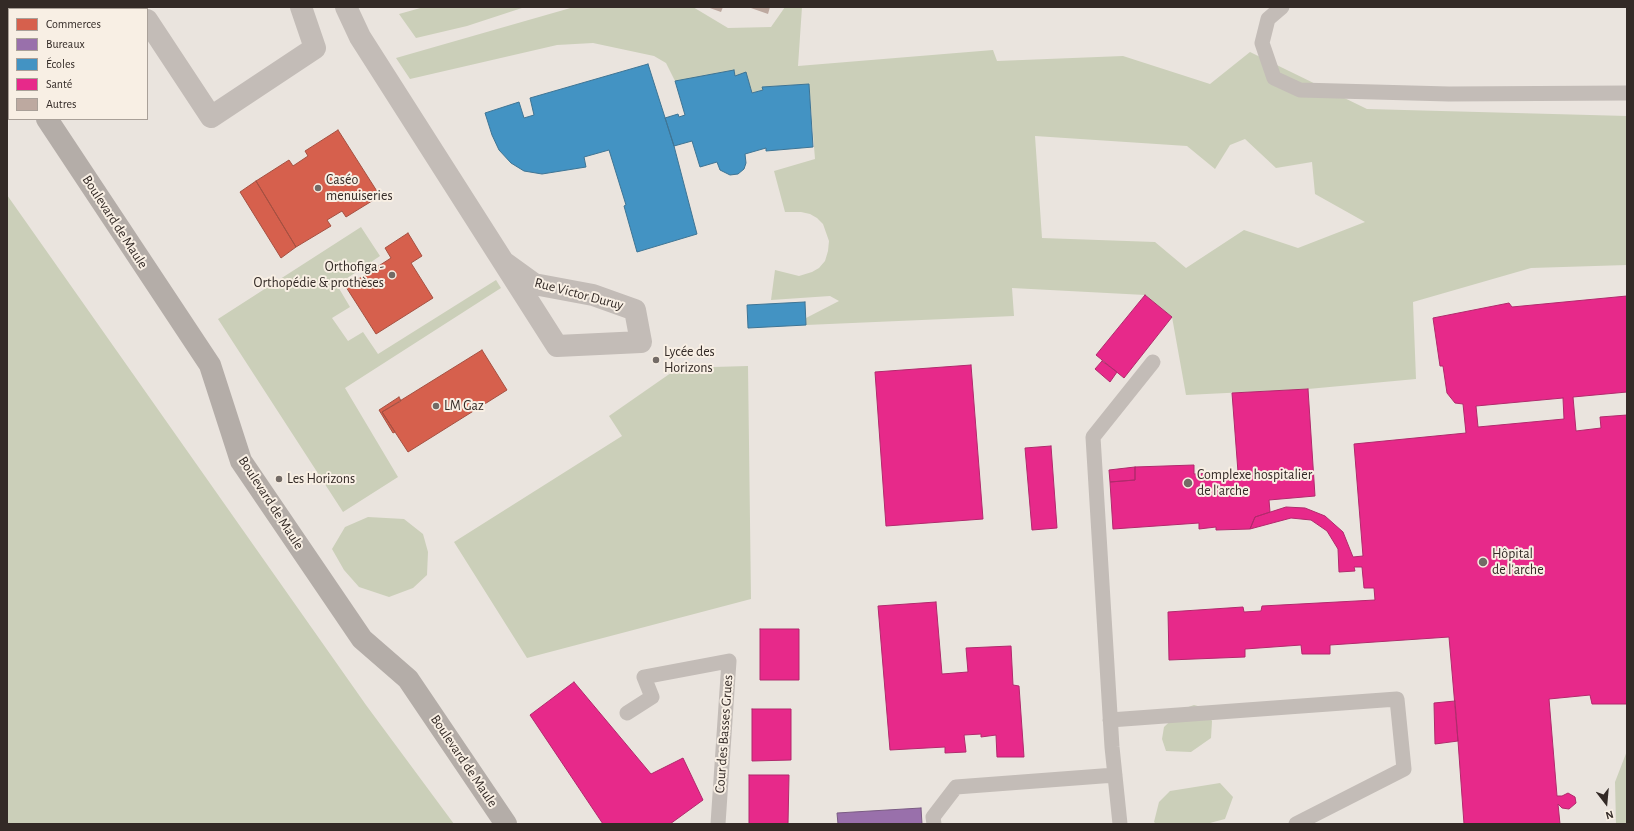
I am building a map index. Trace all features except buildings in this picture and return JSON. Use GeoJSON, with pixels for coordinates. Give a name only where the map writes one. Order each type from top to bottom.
{"type":"FeatureCollection","features":[{"type":"Feature","properties":{"kind":"main road","name":"Boulevard de Maule"},"geometry":{"type":"LineString","coordinates":[[48,120],[210,365],[241,461],[362,639],[408,679],[506,824]]}},
{"type":"Feature","properties":{"kind":"street"},"geometry":{"type":"LineString","coordinates":[[148,22],[210,117],[315,48],[301,7]]}},
{"type":"Feature","properties":{"kind":"street","name":"Rue Victor Duruy"},"geometry":{"type":"LineString","coordinates":[[346,7],[360,37],[504,263],[557,346],[641,342],[635,310],[593,295],[534,284],[504,263]]}},
{"type":"Feature","properties":{"kind":"lane"},"geometry":{"type":"LineString","coordinates":[[1282,7],[1268,19],[1262,43],[1274,78],[1300,90],[1449,94],[1627,93]]}},
{"type":"Feature","properties":{"kind":"lane"},"geometry":{"type":"LineString","coordinates":[[1120,824],[1110,720],[1093,437],[1153,362]]}},
{"type":"Feature","properties":{"kind":"lane","name":"Cour des Basses Grues"},"geometry":{"type":"LineString","coordinates":[[627,713],[652,697],[644,677],[729,661],[718,824]]}},
{"type":"Feature","properties":{"kind":"lane"},"geometry":{"type":"LineString","coordinates":[[1110,720],[1397,699],[1404,769],[1296,824]]}},
{"type":"Feature","properties":{"kind":"lane"},"geometry":{"type":"LineString","coordinates":[[934,824],[933,817],[956,787],[1115,775]]}},
{"type":"Feature","properties":{"kind":"green space"},"geometry":{"type":"Polygon","coordinates":[[[424,7],[525,7],[467,26],[416,38],[399,14],[424,7]]]}},
{"type":"Feature","properties":{"kind":"green space"},"geometry":{"type":"Polygon","coordinates":[[[574,7],[693,7],[728,28],[771,27],[785,7],[802,7],[798,66],[993,50],[997,61],[1123,56],[1210,84],[1250,52],[1367,109],[1627,116],[1627,265],[1531,268],[1413,302],[1416,379],[1308,389],[1186,395],[1172,317],[1145,295],[1012,288],[1014,316],[806,325],[806,318],[839,301],[830,296],[771,300],[775,270],[799,276],[812,272],[819,268],[825,261],[828,251],[829,241],[823,224],[817,218],[810,214],[801,212],[785,212],[774,171],[815,159],[809,84],[762,87],[763,90],[752,93],[746,73],[735,76],[675,81],[666,63],[654,56],[593,43],[557,45],[410,79],[396,58],[574,7]],[[1035,136],[1042,238],[1155,242],[1186,268],[1244,230],[1298,248],[1365,222],[1315,194],[1312,162],[1276,168],[1245,139],[1230,145],[1215,169],[1187,146],[1035,136]]]}},
{"type":"Feature","properties":{"kind":"green space"},"geometry":{"type":"Polygon","coordinates":[[[7,195],[366,705],[454,824],[7,824],[7,195]]]}},
{"type":"Feature","properties":{"kind":"green space"},"geometry":{"type":"Polygon","coordinates":[[[361,227],[380,256],[337,285],[350,307],[332,318],[348,341],[363,332],[378,354],[496,280],[501,288],[345,388],[398,477],[343,512],[218,319],[361,227]]]}},
{"type":"Feature","properties":{"kind":"green space"},"geometry":{"type":"Polygon","coordinates":[[[748,366],[751,599],[527,658],[454,542],[622,436],[609,416],[678,368],[748,366]]]}},
{"type":"Feature","properties":{"kind":"green space"},"geometry":{"type":"Polygon","coordinates":[[[368,517],[404,519],[423,534],[428,552],[427,575],[413,588],[389,597],[359,587],[344,570],[332,549],[345,527],[368,517]]]}},
{"type":"Feature","properties":{"kind":"green space"},"geometry":{"type":"Polygon","coordinates":[[[1194,705],[1205,708],[1212,721],[1211,738],[1191,752],[1166,751],[1162,739],[1164,727],[1183,709],[1194,705]]]}},
{"type":"Feature","properties":{"kind":"green space"},"geometry":{"type":"Polygon","coordinates":[[[1627,751],[1627,824],[1616,824],[1615,782],[1627,751]]]}},
{"type":"Feature","properties":{"kind":"green space"},"geometry":{"type":"Polygon","coordinates":[[[1220,783],[1233,797],[1225,819],[1206,824],[1156,824],[1154,822],[1159,802],[1170,791],[1220,783]]]}},
{"type":"Feature","properties":{"kind":"place","name":"Caséo menuiseries"},"geometry":{"type":"Point","coordinates":[318,188]}},
{"type":"Feature","properties":{"kind":"place","name":"Orthofiga - Orthopédie & prothèses"},"geometry":{"type":"Point","coordinates":[392,275]}},
{"type":"Feature","properties":{"kind":"place","name":"Lycée des Horizons"},"geometry":{"type":"Point","coordinates":[656,360]}},
{"type":"Feature","properties":{"kind":"place","name":"LM Gaz"},"geometry":{"type":"Point","coordinates":[436,406]}},
{"type":"Feature","properties":{"kind":"place","name":"Les Horizons"},"geometry":{"type":"Point","coordinates":[279,479]}},
{"type":"Feature","properties":{"kind":"place","name":"Complexe hospitalier de l'arche"},"geometry":{"type":"Point","coordinates":[1188,483]}},
{"type":"Feature","properties":{"kind":"place","name":"Hôpital de l'arche"},"geometry":{"type":"Point","coordinates":[1483,562]}}]}
